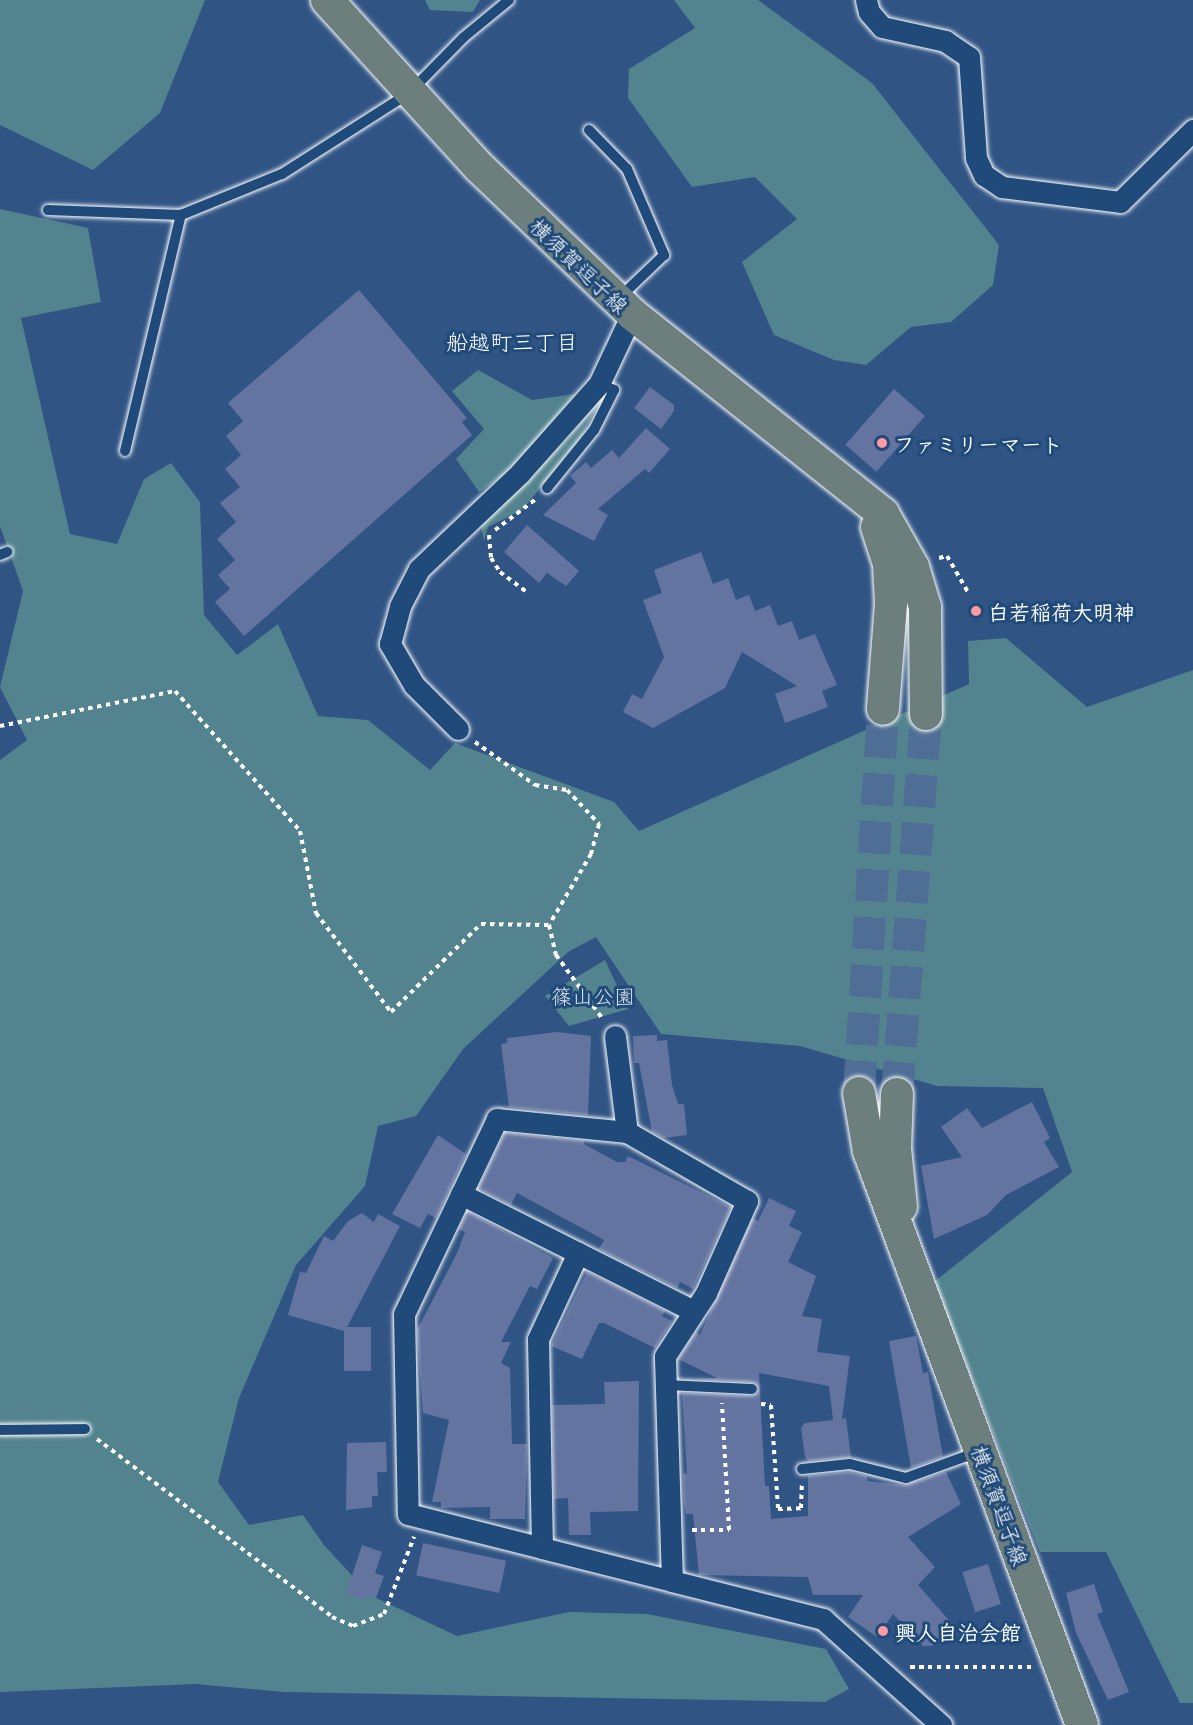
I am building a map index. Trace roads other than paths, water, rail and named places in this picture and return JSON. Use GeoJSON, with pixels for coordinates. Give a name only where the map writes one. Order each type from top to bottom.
{"type":"FeatureCollection","features":[{"type":"Feature","properties":{"kind":"main road","name":"横須賀逗子線"},"geometry":{"type":"LineString","coordinates":[[327,0],[409,93],[624,307],[863,496],[899,537],[925,607],[926,714]]}},
{"type":"Feature","properties":{"kind":"main road"},"geometry":{"type":"LineString","coordinates":[[863,496],[889,565],[891,604],[882,709]]}},
{"type":"Feature","properties":{"kind":"main road","name":"横須賀逗子線"},"geometry":{"type":"LineString","coordinates":[[859,1093],[868,1152],[1082,1725]]}},
{"type":"Feature","properties":{"kind":"main road","name":"横須賀逗子線"},"geometry":{"type":"LineString","coordinates":[[897,1094],[895,1148],[900,1205],[917,1287]]}},
{"type":"Feature","properties":{"kind":"street"},"geometry":{"type":"LineString","coordinates":[[866,0],[882,27],[945,41],[969,57],[976,158],[984,175],[1002,187],[1120,202],[1193,130]]}},
{"type":"Feature","properties":{"kind":"street"},"geometry":{"type":"LineString","coordinates":[[458,729],[414,685],[390,644],[399,606],[419,569],[520,473],[599,384],[624,307]]}},
{"type":"Feature","properties":{"kind":"street"},"geometry":{"type":"LineString","coordinates":[[615,1036],[627,1132]]}},
{"type":"Feature","properties":{"kind":"street"},"geometry":{"type":"LineString","coordinates":[[672,1581],[665,1356],[692,1310],[706,1293],[747,1200],[627,1132],[497,1119],[404,1314],[408,1514],[421,1518],[823,1619],[941,1725]]}},
{"type":"Feature","properties":{"kind":"street"},"geometry":{"type":"LineString","coordinates":[[461,1194],[692,1310]]}},
{"type":"Feature","properties":{"kind":"street"},"geometry":{"type":"LineString","coordinates":[[542,1548],[538,1339],[578,1253]]}},
{"type":"Feature","properties":{"kind":"lane"},"geometry":{"type":"LineString","coordinates":[[48,210],[181,215],[282,174],[409,93],[464,37],[509,0]]}},
{"type":"Feature","properties":{"kind":"lane"},"geometry":{"type":"LineString","coordinates":[[589,130],[627,169],[664,255],[624,307]]}},
{"type":"Feature","properties":{"kind":"lane"},"geometry":{"type":"LineString","coordinates":[[125,451],[181,215]]}},
{"type":"Feature","properties":{"kind":"lane"},"geometry":{"type":"LineString","coordinates":[[547,488],[594,430],[614,390],[599,384]]}},
{"type":"Feature","properties":{"kind":"lane"},"geometry":{"type":"LineString","coordinates":[[666,1385],[721,1385],[752,1389]]}},
{"type":"Feature","properties":{"kind":"lane"},"geometry":{"type":"LineString","coordinates":[[0,1430],[85,1429]]}},
{"type":"Feature","properties":{"kind":"lane"},"geometry":{"type":"LineString","coordinates":[[802,1469],[850,1464],[906,1478],[981,1451]]}},
{"type":"Feature","properties":{"kind":"tunnel"},"geometry":{"type":"LineString","coordinates":[[859,1093],[883,709]]}},
{"type":"Feature","properties":{"kind":"tunnel"},"geometry":{"type":"LineString","coordinates":[[897,1094],[926,714]]}},
{"type":"Feature","properties":{"kind":"place","name":"ファミリーマート"},"geometry":{"type":"Point","coordinates":[882,443]}},
{"type":"Feature","properties":{"kind":"place","name":"白若稲荷大明神"},"geometry":{"type":"Point","coordinates":[976,611]}},
{"type":"Feature","properties":{"kind":"place","name":"興人自治会館"},"geometry":{"type":"Point","coordinates":[883,1631]}},
{"type":"Feature","properties":{"kind":"district","name":"船越町三丁目"},"geometry":{"type":"Point","coordinates":[512,341]}},
{"type":"Feature","properties":{"kind":"park label","name":"篠山公園"},"geometry":{"type":"Point","coordinates":[593,995]}}]}
